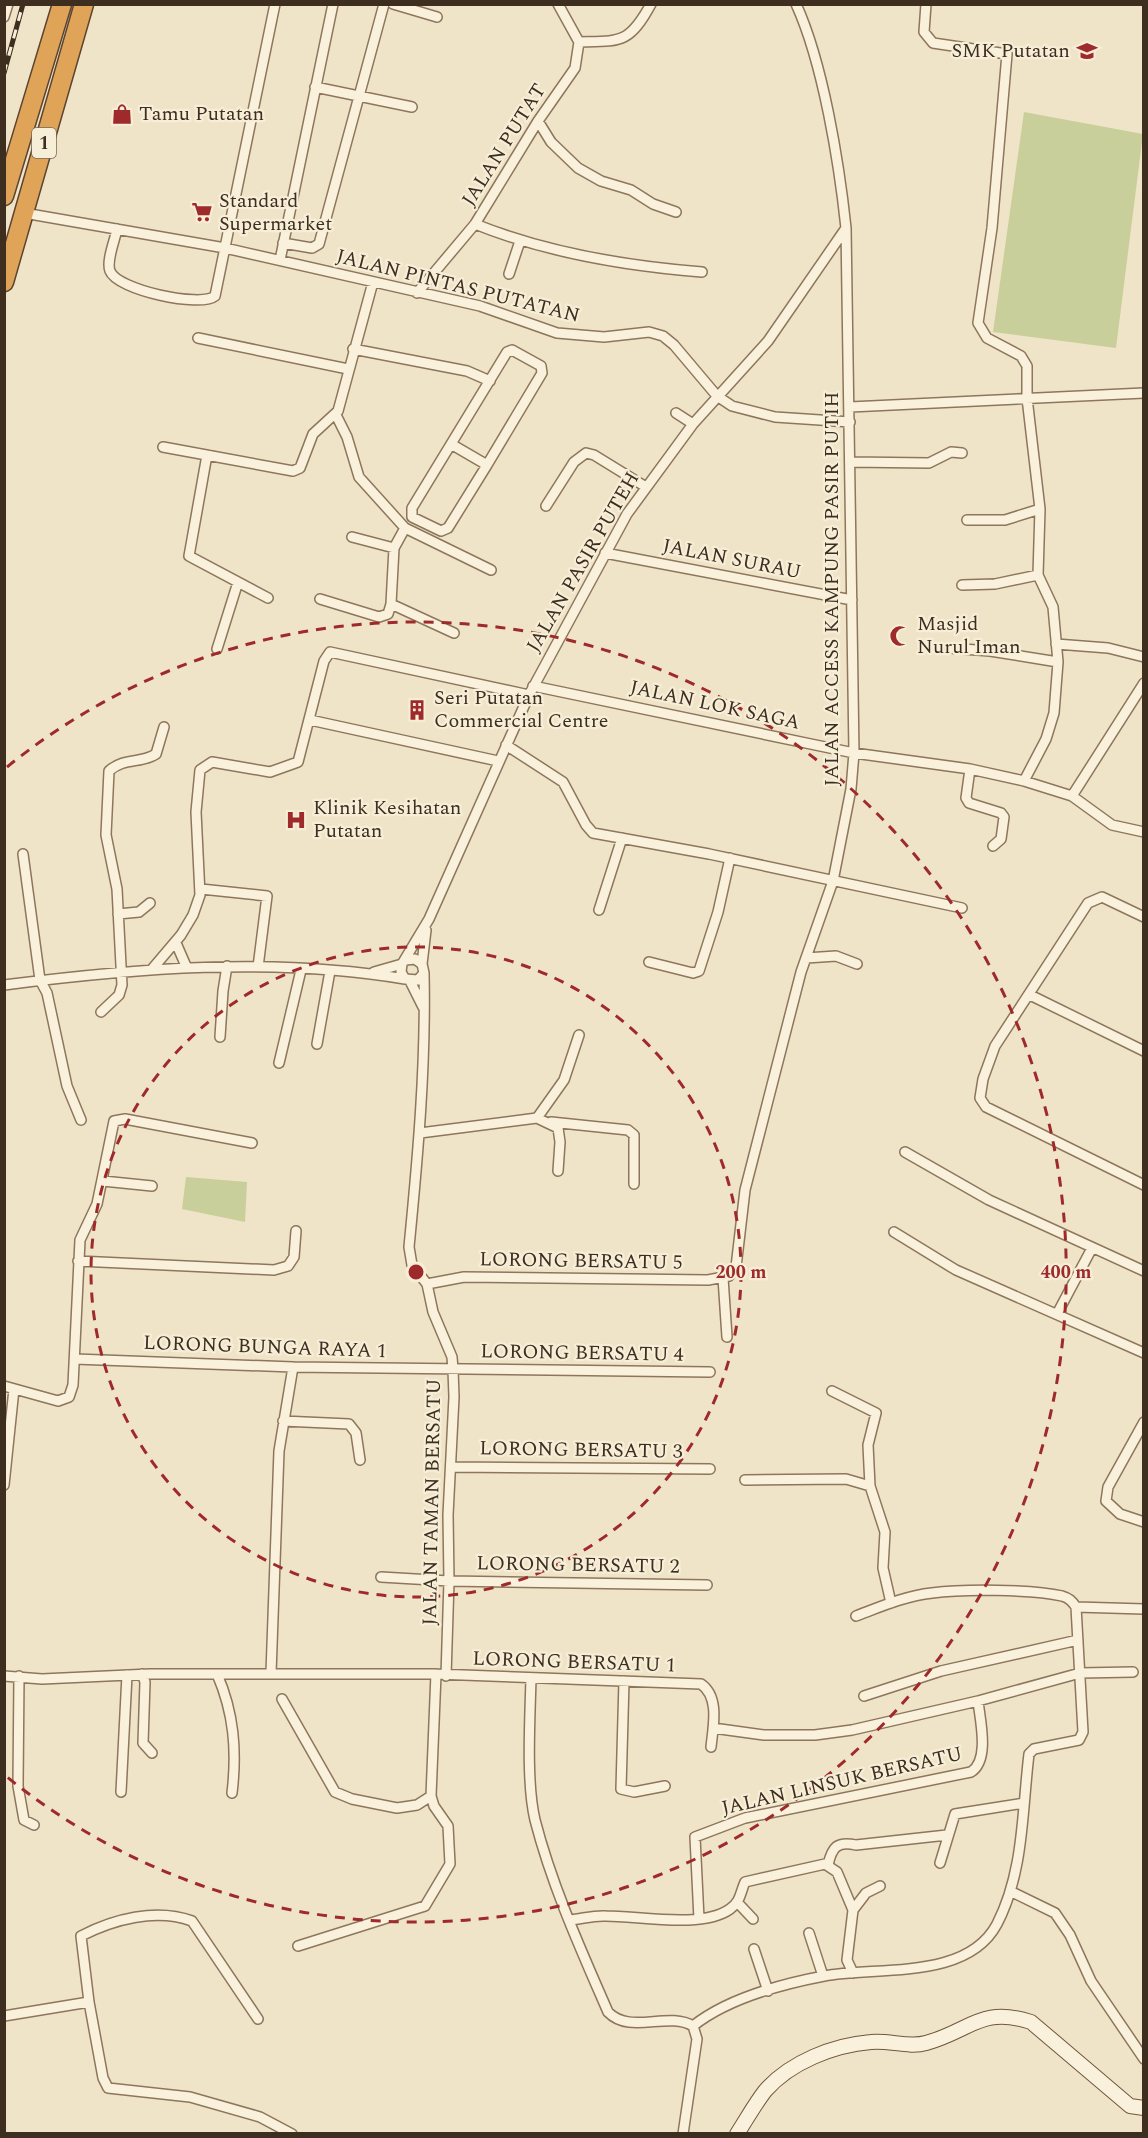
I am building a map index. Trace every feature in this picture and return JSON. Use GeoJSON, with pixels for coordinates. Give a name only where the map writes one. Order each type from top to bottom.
{"type":"FeatureCollection","features":[{"type":"Feature","properties":{"kind":"highway","name":"1"},"geometry":{"type":"LineString","coordinates":[[4,196],[62,4]]}},
{"type":"Feature","properties":{"kind":"highway","name":"1"},"geometry":{"type":"LineString","coordinates":[[4,282],[84,4]]}},
{"type":"Feature","properties":{"kind":"street"},"geometry":{"type":"LineString","coordinates":[[4,18],[8,4]]}},
{"type":"Feature","properties":{"kind":"street"},"geometry":{"type":"LineString","coordinates":[[117,229],[109,268],[112,275],[142,291],[189,300],[206,301],[215,296],[275,4]]}},
{"type":"Feature","properties":{"kind":"street"},"geometry":{"type":"LineString","coordinates":[[280,260],[333,4]]}},
{"type":"Feature","properties":{"kind":"street"},"geometry":{"type":"LineString","coordinates":[[283,243],[312,248],[319,244],[384,4]]}},
{"type":"Feature","properties":{"kind":"street"},"geometry":{"type":"LineString","coordinates":[[393,4],[437,17]]}},
{"type":"Feature","properties":{"kind":"street"},"geometry":{"type":"LineString","coordinates":[[558,4],[579,42],[619,41],[627,38],[651,4]]}},
{"type":"Feature","properties":{"kind":"street","name":"JALAN ACCESS KAMPUNG PASIR PUTIH"},"geometry":{"type":"LineString","coordinates":[[734,1272],[745,1190],[806,958],[833,881],[851,789],[854,753],[846,228],[842,189],[825,104],[806,28],[796,4]]}},
{"type":"Feature","properties":{"kind":"street"},"geometry":{"type":"LineString","coordinates":[[926,4],[924,32],[933,43],[1006,54],[992,228],[978,323],[987,338],[1026,361],[1027,398],[1040,509],[1038,575],[1053,607],[1058,662],[1054,713],[1046,739],[1024,781]]}},
{"type":"Feature","properties":{"kind":"street","name":"JALAN PUTAT"},"geometry":{"type":"LineString","coordinates":[[417,293],[475,224],[538,121],[575,68],[579,42]]}},
{"type":"Feature","properties":{"kind":"street"},"geometry":{"type":"LineString","coordinates":[[315,87],[412,107]]}},
{"type":"Feature","properties":{"kind":"street"},"geometry":{"type":"LineString","coordinates":[[538,121],[551,142],[578,168],[601,181],[631,190],[653,204],[676,212]]}},
{"type":"Feature","properties":{"kind":"street","name":"JALAN PINTAS PUTATAN"},"geometry":{"type":"LineString","coordinates":[[24,213],[225,248],[280,260],[480,306],[557,333],[604,337],[649,332],[663,336],[674,345],[717,396]]}},
{"type":"Feature","properties":{"kind":"street"},"geometry":{"type":"LineString","coordinates":[[475,224],[520,241],[642,267],[702,272]]}},
{"type":"Feature","properties":{"kind":"street","name":"JALAN PASIR PUTEH"},"geometry":{"type":"LineString","coordinates":[[404,962],[429,919],[531,690],[604,553],[646,487],[693,424],[768,341],[846,228]]}},
{"type":"Feature","properties":{"kind":"street"},"geometry":{"type":"LineString","coordinates":[[509,274],[520,241]]}},
{"type":"Feature","properties":{"kind":"street"},"geometry":{"type":"LineString","coordinates":[[163,447],[293,471],[300,468],[313,434],[336,415],[373,282]]}},
{"type":"Feature","properties":{"kind":"street"},"geometry":{"type":"LineString","coordinates":[[198,338],[348,369]]}},
{"type":"Feature","properties":{"kind":"street"},"geometry":{"type":"LineString","coordinates":[[353,349],[467,370],[490,381]]}},
{"type":"Feature","properties":{"kind":"street"},"geometry":{"type":"LineString","coordinates":[[510,350],[543,369],[487,465],[445,530],[438,530],[412,516],[412,508],[451,444],[510,350]]}},
{"type":"Feature","properties":{"kind":"street"},"geometry":{"type":"LineString","coordinates":[[850,407],[1143,393]]}},
{"type":"Feature","properties":{"kind":"street"},"geometry":{"type":"LineString","coordinates":[[717,396],[735,407],[775,417],[850,422]]}},
{"type":"Feature","properties":{"kind":"street"},"geometry":{"type":"LineString","coordinates":[[676,413],[693,424]]}},
{"type":"Feature","properties":{"kind":"street"},"geometry":{"type":"LineString","coordinates":[[336,415],[347,437],[359,477],[405,528],[491,570]]}},
{"type":"Feature","properties":{"kind":"street"},"geometry":{"type":"LineString","coordinates":[[451,444],[487,465]]}},
{"type":"Feature","properties":{"kind":"street"},"geometry":{"type":"LineString","coordinates":[[851,462],[920,464],[937,461],[951,452],[962,453]]}},
{"type":"Feature","properties":{"kind":"street"},"geometry":{"type":"LineString","coordinates":[[546,506],[574,462],[586,453],[594,454],[646,487]]}},
{"type":"Feature","properties":{"kind":"street"},"geometry":{"type":"LineString","coordinates":[[207,455],[189,556],[268,598]]}},
{"type":"Feature","properties":{"kind":"street"},"geometry":{"type":"LineString","coordinates":[[967,520],[1005,520],[1040,509]]}},
{"type":"Feature","properties":{"kind":"street"},"geometry":{"type":"LineString","coordinates":[[320,599],[379,617],[388,614],[391,604],[394,548],[405,528]]}},
{"type":"Feature","properties":{"kind":"street"},"geometry":{"type":"LineString","coordinates":[[352,537],[394,548]]}},
{"type":"Feature","properties":{"kind":"street","name":"JALAN SURAU"},"geometry":{"type":"LineString","coordinates":[[604,553],[852,600]]}},
{"type":"Feature","properties":{"kind":"street"},"geometry":{"type":"LineString","coordinates":[[962,585],[995,584],[1038,575]]}},
{"type":"Feature","properties":{"kind":"street"},"geometry":{"type":"LineString","coordinates":[[217,650],[238,582]]}},
{"type":"Feature","properties":{"kind":"street"},"geometry":{"type":"LineString","coordinates":[[391,604],[454,633]]}},
{"type":"Feature","properties":{"kind":"street"},"geometry":{"type":"LineString","coordinates":[[1056,644],[1108,648],[1143,657]]}},
{"type":"Feature","properties":{"kind":"street"},"geometry":{"type":"LineString","coordinates":[[949,648],[990,651],[1058,662]]}},
{"type":"Feature","properties":{"kind":"street","name":"JALAN LOK SAGA"},"geometry":{"type":"LineString","coordinates":[[310,720],[324,661],[330,652],[854,753],[970,769],[1024,781],[1072,796],[1112,825],[1143,832]]}},
{"type":"Feature","properties":{"kind":"street"},"geometry":{"type":"LineString","coordinates":[[1072,796],[1143,683]]}},
{"type":"Feature","properties":{"kind":"street"},"geometry":{"type":"LineString","coordinates":[[153,968],[176,943],[194,915],[201,889],[196,812],[200,770],[212,762],[270,772],[298,762],[310,720],[498,761]]}},
{"type":"Feature","properties":{"kind":"street"},"geometry":{"type":"LineString","coordinates":[[101,1012],[119,995],[122,985],[117,889],[106,835],[110,771],[117,764],[148,759],[156,754],[164,727]]}},
{"type":"Feature","properties":{"kind":"street"},"geometry":{"type":"LineString","coordinates":[[506,746],[563,782],[589,830],[962,908]]}},
{"type":"Feature","properties":{"kind":"street"},"geometry":{"type":"LineString","coordinates":[[970,769],[966,798],[969,803],[1001,813],[1004,817],[1001,839],[993,846]]}},
{"type":"Feature","properties":{"kind":"street"},"geometry":{"type":"LineString","coordinates":[[599,910],[622,838]]}},
{"type":"Feature","properties":{"kind":"street"},"geometry":{"type":"LineString","coordinates":[[23,854],[40,980],[47,993],[67,1086],[81,1120]]}},
{"type":"Feature","properties":{"kind":"street"},"geometry":{"type":"LineString","coordinates":[[649,962],[693,973],[699,971],[718,912],[730,858]]}},
{"type":"Feature","properties":{"kind":"street"},"geometry":{"type":"LineString","coordinates":[[201,889],[267,897],[258,967]]}},
{"type":"Feature","properties":{"kind":"street"},"geometry":{"type":"LineString","coordinates":[[1143,917],[1102,897],[1092,900],[995,1046],[983,1079],[980,1098],[986,1107],[1143,1185]]}},
{"type":"Feature","properties":{"kind":"street"},"geometry":{"type":"LineString","coordinates":[[118,914],[139,912],[150,903]]}},
{"type":"Feature","properties":{"kind":"street","name":"JALAN PASIR PUTEH"},"geometry":{"type":"LineString","coordinates":[[423,968],[429,919]]}},
{"type":"Feature","properties":{"kind":"street"},"geometry":{"type":"LineString","coordinates":[[176,943],[186,966]]}},
{"type":"Feature","properties":{"kind":"street"},"geometry":{"type":"LineString","coordinates":[[806,958],[836,956],[857,964]]}},
{"type":"Feature","properties":{"kind":"street"},"geometry":{"type":"LineString","coordinates":[[4,985],[120,971],[186,966],[330,971],[418,980],[423,968],[415,959],[360,974]]}},
{"type":"Feature","properties":{"kind":"street"},"geometry":{"type":"LineString","coordinates":[[404,962],[401,972],[407,980]]}},
{"type":"Feature","properties":{"kind":"street"},"geometry":{"type":"LineString","coordinates":[[220,1037],[222,991],[227,966]]}},
{"type":"Feature","properties":{"kind":"street","name":"JALAN TAMAN BERSATU"},"geometry":{"type":"LineString","coordinates":[[423,968],[426,1015],[420,1133],[409,1247],[412,1265],[427,1284],[433,1312],[452,1358],[446,1676]]}},
{"type":"Feature","properties":{"kind":"street"},"geometry":{"type":"LineString","coordinates":[[279,1063],[301,970]]}},
{"type":"Feature","properties":{"kind":"street"},"geometry":{"type":"LineString","coordinates":[[316,1044],[330,971]]}},
{"type":"Feature","properties":{"kind":"street","name":"JALAN TAMAN BERSATU"},"geometry":{"type":"LineString","coordinates":[[407,980],[426,1015]]}},
{"type":"Feature","properties":{"kind":"street"},"geometry":{"type":"LineString","coordinates":[[1030,995],[1143,1051]]}},
{"type":"Feature","properties":{"kind":"street"},"geometry":{"type":"LineString","coordinates":[[537,1118],[564,1080],[579,1035]]}},
{"type":"Feature","properties":{"kind":"street"},"geometry":{"type":"LineString","coordinates":[[420,1133],[537,1118],[549,1122],[628,1130],[634,1135],[634,1184]]}},
{"type":"Feature","properties":{"kind":"street"},"geometry":{"type":"LineString","coordinates":[[4,1485],[9,1387],[58,1401],[69,1398],[73,1385],[80,1240],[98,1204],[114,1121],[125,1119],[252,1143]]}},
{"type":"Feature","properties":{"kind":"street"},"geometry":{"type":"LineString","coordinates":[[549,1122],[558,1128],[560,1142],[558,1171]]}},
{"type":"Feature","properties":{"kind":"street"},"geometry":{"type":"LineString","coordinates":[[905,1152],[989,1200],[1143,1271]]}},
{"type":"Feature","properties":{"kind":"street"},"geometry":{"type":"LineString","coordinates":[[103,1180],[152,1186]]}},
{"type":"Feature","properties":{"kind":"street"},"geometry":{"type":"LineString","coordinates":[[78,1261],[274,1270],[288,1266],[294,1257],[296,1231]]}},
{"type":"Feature","properties":{"kind":"street"},"geometry":{"type":"LineString","coordinates":[[894,1232],[956,1270],[1143,1353]]}},
{"type":"Feature","properties":{"kind":"street"},"geometry":{"type":"LineString","coordinates":[[1057,1314],[1092,1248]]}},
{"type":"Feature","properties":{"kind":"street","name":"LORONG BERSATU 5"},"geometry":{"type":"LineString","coordinates":[[427,1284],[464,1277],[645,1281],[723,1278],[734,1272]]}},
{"type":"Feature","properties":{"kind":"street"},"geometry":{"type":"LineString","coordinates":[[723,1278],[727,1337]]}},
{"type":"Feature","properties":{"kind":"street","name":"LORONG BUNGA RAYA 1"},"geometry":{"type":"LineString","coordinates":[[75,1359],[453,1370]]}},
{"type":"Feature","properties":{"kind":"street"},"geometry":{"type":"LineString","coordinates":[[271,1673],[276,1505],[283,1421],[293,1367]]}},
{"type":"Feature","properties":{"kind":"street","name":"LORONG BERSATU 4"},"geometry":{"type":"LineString","coordinates":[[453,1370],[710,1372]]}},
{"type":"Feature","properties":{"kind":"street"},"geometry":{"type":"LineString","coordinates":[[832,1391],[876,1413],[868,1445],[870,1486],[885,1532],[883,1569],[891,1603]]}},
{"type":"Feature","properties":{"kind":"street"},"geometry":{"type":"LineString","coordinates":[[283,1421],[349,1424],[356,1433],[360,1460]]}},
{"type":"Feature","properties":{"kind":"street"},"geometry":{"type":"LineString","coordinates":[[1143,1422],[1108,1487],[1106,1502],[1120,1514],[1143,1522]]}},
{"type":"Feature","properties":{"kind":"street","name":"LORONG BERSATU 3"},"geometry":{"type":"LineString","coordinates":[[451,1467],[710,1469]]}},
{"type":"Feature","properties":{"kind":"street"},"geometry":{"type":"LineString","coordinates":[[745,1480],[846,1479],[870,1486]]}},
{"type":"Feature","properties":{"kind":"street","name":"LORONG BERSATU 2"},"geometry":{"type":"LineString","coordinates":[[381,1577],[449,1581],[707,1585]]}},
{"type":"Feature","properties":{"kind":"street"},"geometry":{"type":"LineString","coordinates":[[693,2026],[711,2012],[731,2002],[768,1991],[823,1976],[929,1968],[951,1961],[976,1946],[995,1927],[1010,1891],[1015,1872],[1029,1755],[1034,1749],[1079,1740],[1083,1732],[1076,1607],[1072,1601],[1063,1596],[968,1591],[931,1593],[891,1603],[856,1616]]}},
{"type":"Feature","properties":{"kind":"street"},"geometry":{"type":"LineString","coordinates":[[1076,1607],[1143,1609]]}},
{"type":"Feature","properties":{"kind":"street"},"geometry":{"type":"LineString","coordinates":[[864,1696],[941,1671],[1078,1640]]}},
{"type":"Feature","properties":{"kind":"street"},"geometry":{"type":"LineString","coordinates":[[711,1747],[712,1728],[764,1735],[814,1735],[852,1730],[978,1701],[1080,1673],[1133,1672]]}},
{"type":"Feature","properties":{"kind":"street"},"geometry":{"type":"LineString","coordinates":[[142,1674],[145,1682],[143,1743],[152,1753]]}},
{"type":"Feature","properties":{"kind":"street","name":"LORONG BERSATU 1"},"geometry":{"type":"LineString","coordinates":[[4,1676],[42,1678],[142,1674],[436,1674],[701,1684],[708,1689],[712,1701],[712,1728]]}},
{"type":"Feature","properties":{"kind":"street"},"geometry":{"type":"LineString","coordinates":[[218,1674],[230,1707],[236,1756],[232,1793]]}},
{"type":"Feature","properties":{"kind":"street"},"geometry":{"type":"LineString","coordinates":[[298,1946],[425,1906],[450,1864],[448,1826],[434,1806],[431,1796],[436,1674]]}},
{"type":"Feature","properties":{"kind":"street"},"geometry":{"type":"LineString","coordinates":[[121,1792],[127,1675]]}},
{"type":"Feature","properties":{"kind":"street"},"geometry":{"type":"LineString","coordinates":[[19,1676],[18,1786],[24,1820],[34,1825]]}},
{"type":"Feature","properties":{"kind":"street"},"geometry":{"type":"LineString","coordinates":[[531,1678],[530,1757],[535,1818],[570,1920],[608,2012],[615,2020],[627,2022],[685,2021],[693,2026],[697,2039],[682,2133]]}},
{"type":"Feature","properties":{"kind":"street"},"geometry":{"type":"LineString","coordinates":[[624,1681],[621,1789],[634,1792],[665,1786]]}},
{"type":"Feature","properties":{"kind":"street"},"geometry":{"type":"LineString","coordinates":[[282,1699],[335,1792],[352,1799],[397,1808],[417,1805],[431,1796]]}},
{"type":"Feature","properties":{"kind":"street","name":"JALAN LINSUK BERSATU"},"geometry":{"type":"LineString","coordinates":[[699,1919],[695,1837],[745,1818],[971,1772],[980,1764],[982,1752],[978,1701]]}},
{"type":"Feature","properties":{"kind":"street"},"geometry":{"type":"LineString","coordinates":[[940,1863],[955,1814],[1024,1803]]}},
{"type":"Feature","properties":{"kind":"street"},"geometry":{"type":"LineString","coordinates":[[828,1865],[831,1851],[836,1845],[846,1842],[856,1845],[947,1835]]}},
{"type":"Feature","properties":{"kind":"street"},"geometry":{"type":"LineString","coordinates":[[570,1920],[603,1915],[699,1919],[714,1917],[730,1909],[741,1898],[745,1882],[828,1865],[837,1872],[853,1910],[848,1960],[853,1973]]}},
{"type":"Feature","properties":{"kind":"street"},"geometry":{"type":"LineString","coordinates":[[853,1910],[866,1893],[880,1886]]}},
{"type":"Feature","properties":{"kind":"street"},"geometry":{"type":"LineString","coordinates":[[1010,1891],[1055,1913],[1070,1935],[1091,1981],[1143,2059]]}},
{"type":"Feature","properties":{"kind":"street"},"geometry":{"type":"LineString","coordinates":[[737,1902],[753,1919]]}},
{"type":"Feature","properties":{"kind":"street"},"geometry":{"type":"LineString","coordinates":[[258,2019],[192,1921],[157,1913],[98,1927],[81,1936],[89,2002],[103,2078],[108,2088],[190,2097],[260,2117],[292,2133]]}},
{"type":"Feature","properties":{"kind":"street"},"geometry":{"type":"LineString","coordinates":[[809,1933],[823,1976]]}},
{"type":"Feature","properties":{"kind":"street"},"geometry":{"type":"LineString","coordinates":[[754,1949],[768,1991]]}},
{"type":"Feature","properties":{"kind":"street"},"geometry":{"type":"LineString","coordinates":[[4,2016],[89,2002]]}},
{"type":"Feature","properties":{"kind":"street"},"geometry":{"type":"LineString","coordinates":[[737,2133],[765,2091],[786,2072],[812,2059],[839,2047],[861,2043],[923,2044],[993,2016],[1015,2017],[1031,2022],[1130,2106],[1143,2108]]}},
{"type":"Feature","properties":{"kind":"green space"},"geometry":{"type":"Polygon","coordinates":[[[1024,112],[1143,134],[1116,348],[993,332],[1024,112]]]}},
{"type":"Feature","properties":{"kind":"green space"},"geometry":{"type":"Polygon","coordinates":[[[186,1177],[247,1182],[245,1222],[182,1209],[186,1177]]]}},
{"type":"Feature","properties":{"kind":"railway"},"geometry":{"type":"LineString","coordinates":[[4,73],[23,4]]}},
{"type":"Feature","properties":{"kind":"place","name":"SMK Putatan"},"geometry":{"type":"Point","coordinates":[1087,51]}},
{"type":"Feature","properties":{"kind":"place","name":"Tamu Putatan"},"geometry":{"type":"Point","coordinates":[122,114]}},
{"type":"Feature","properties":{"kind":"place","name":"Standard Supermarket"},"geometry":{"type":"Point","coordinates":[202,212]}},
{"type":"Feature","properties":{"kind":"place","name":"Masjid Nurul Iman"},"geometry":{"type":"Point","coordinates":[900,636]}},
{"type":"Feature","properties":{"kind":"place","name":"Seri Putatan Commercial Centre"},"geometry":{"type":"Point","coordinates":[417,710]}},
{"type":"Feature","properties":{"kind":"place","name":"Klinik Kesihatan Putatan"},"geometry":{"type":"Point","coordinates":[296,820]}}]}
